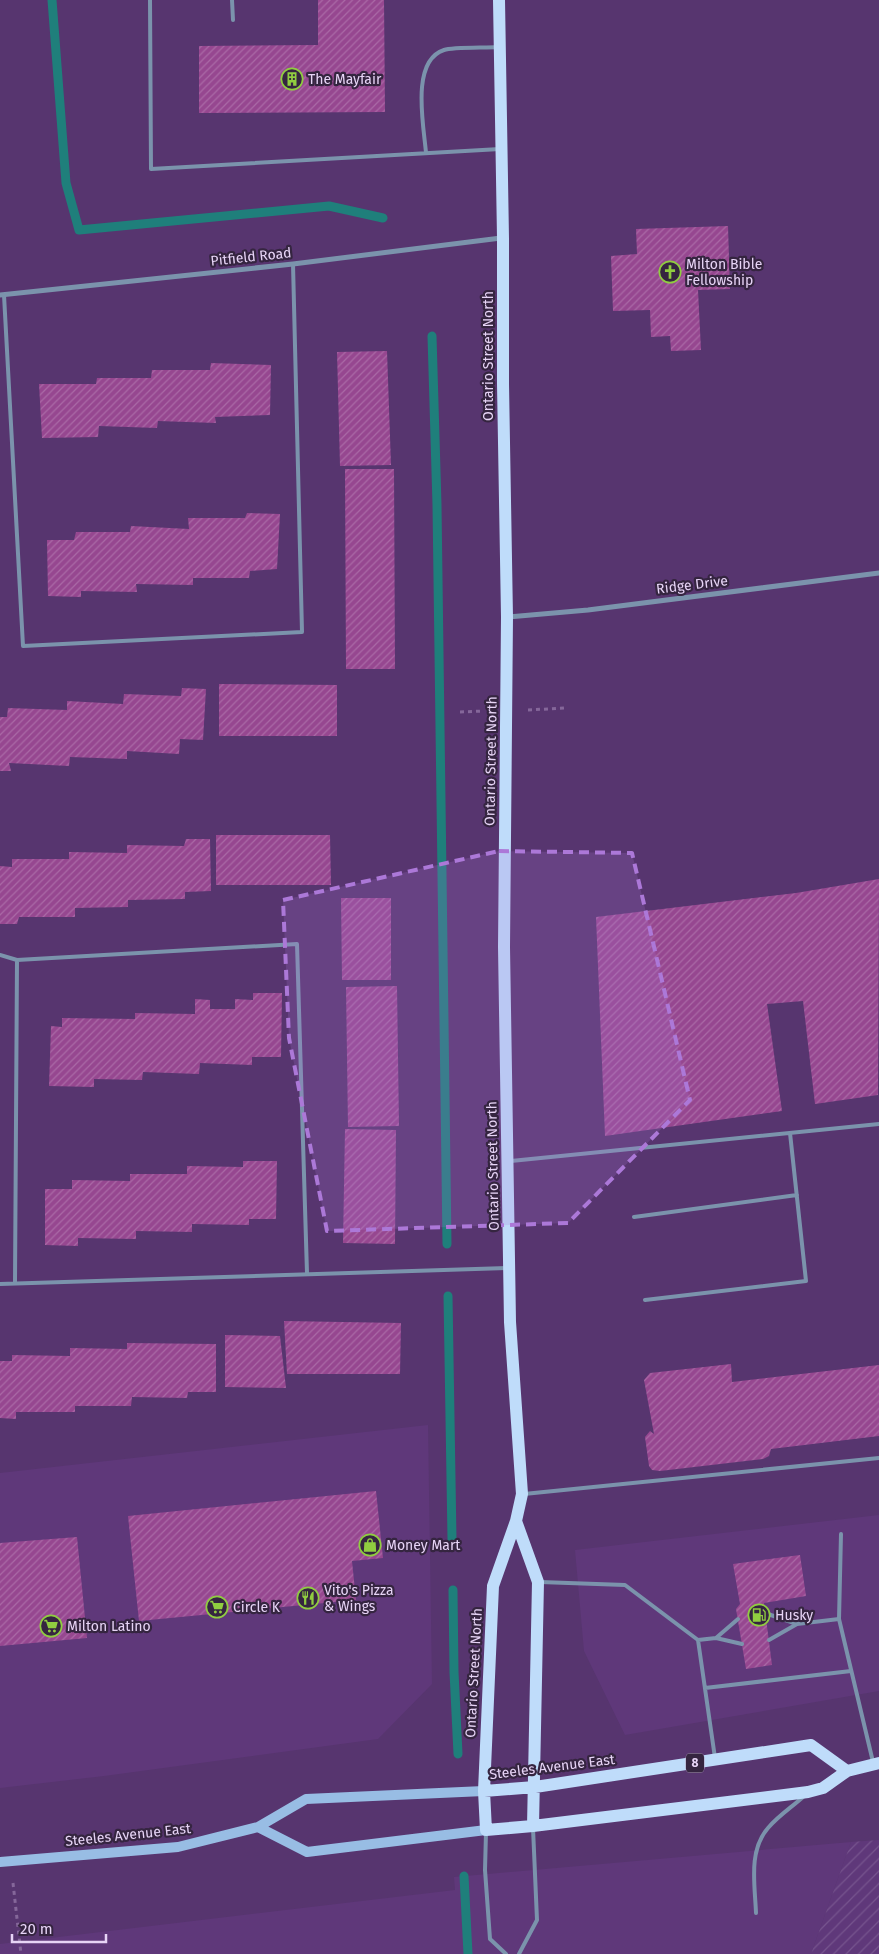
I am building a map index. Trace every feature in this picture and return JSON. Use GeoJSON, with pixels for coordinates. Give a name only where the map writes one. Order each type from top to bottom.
{"type":"FeatureCollection","features":[{"type":"Feature","properties":{"kind":"main road","name":"Ontario Street North"},"geometry":{"type":"LineString","coordinates":[[486,1830],[484,1791],[493,1586],[516,1521],[522,1494],[510,1322],[504,947],[507,617],[502,384],[504,238],[499,0]]}},
{"type":"Feature","properties":{"kind":"main road"},"geometry":{"type":"LineString","coordinates":[[516,1521],[538,1582],[533,1826]]}},
{"type":"Feature","properties":{"kind":"main road","name":"Steeles Avenue East"},"geometry":{"type":"LineString","coordinates":[[5,1862],[178,1847],[258,1827],[306,1799],[535,1787],[811,1745],[846,1771]]}},
{"type":"Feature","properties":{"kind":"main road"},"geometry":{"type":"LineString","coordinates":[[258,1827],[307,1852],[808,1792],[824,1788],[846,1771],[876,1764]]}},
{"type":"Feature","properties":{"kind":"street","name":"Pitfield Road"},"geometry":{"type":"LineString","coordinates":[[2,295],[293,264],[504,238]]}},
{"type":"Feature","properties":{"kind":"street","name":"Ridge Drive"},"geometry":{"type":"LineString","coordinates":[[507,617],[588,610],[879,573]]}},
{"type":"Feature","properties":{"kind":"lane"},"geometry":{"type":"LineString","coordinates":[[150,0],[151,169],[502,149]]}},
{"type":"Feature","properties":{"kind":"lane"},"geometry":{"type":"LineString","coordinates":[[232,0],[233,20]]}},
{"type":"Feature","properties":{"kind":"lane"},"geometry":{"type":"LineString","coordinates":[[426,153],[422,112],[422,78],[429,61],[443,50],[500,47]]}},
{"type":"Feature","properties":{"kind":"lane"},"geometry":{"type":"LineString","coordinates":[[2,295],[23,646],[302,632],[293,264]]}},
{"type":"Feature","properties":{"kind":"lane"},"geometry":{"type":"LineString","coordinates":[[0,955],[17,960],[297,944],[307,1274]]}},
{"type":"Feature","properties":{"kind":"lane"},"geometry":{"type":"LineString","coordinates":[[14,1283],[17,960]]}},
{"type":"Feature","properties":{"kind":"lane"},"geometry":{"type":"LineString","coordinates":[[508,1161],[879,1124]]}},
{"type":"Feature","properties":{"kind":"lane"},"geometry":{"type":"LineString","coordinates":[[645,1300],[806,1281],[790,1133]]}},
{"type":"Feature","properties":{"kind":"lane"},"geometry":{"type":"LineString","coordinates":[[634,1217],[797,1195]]}},
{"type":"Feature","properties":{"kind":"lane"},"geometry":{"type":"LineString","coordinates":[[0,1284],[509,1268]]}},
{"type":"Feature","properties":{"kind":"lane"},"geometry":{"type":"LineString","coordinates":[[522,1494],[879,1458]]}},
{"type":"Feature","properties":{"kind":"lane"},"geometry":{"type":"LineString","coordinates":[[841,1534],[839,1619],[876,1764]]}},
{"type":"Feature","properties":{"kind":"lane"},"geometry":{"type":"LineString","coordinates":[[538,1582],[625,1585],[698,1640],[716,1638],[742,1644]]}},
{"type":"Feature","properties":{"kind":"lane"},"geometry":{"type":"LineString","coordinates":[[766,1614],[797,1624]]}},
{"type":"Feature","properties":{"kind":"lane"},"geometry":{"type":"LineString","coordinates":[[716,1638],[738,1619]]}},
{"type":"Feature","properties":{"kind":"lane"},"geometry":{"type":"LineString","coordinates":[[769,1640],[797,1624],[839,1619]]}},
{"type":"Feature","properties":{"kind":"lane"},"geometry":{"type":"LineString","coordinates":[[698,1640],[715,1760]]}},
{"type":"Feature","properties":{"kind":"lane"},"geometry":{"type":"LineString","coordinates":[[705,1688],[851,1671]]}},
{"type":"Feature","properties":{"kind":"lane"},"geometry":{"type":"LineString","coordinates":[[756,1913],[754,1863],[758,1844],[768,1828],[808,1792]]}},
{"type":"Feature","properties":{"kind":"lane"},"geometry":{"type":"LineString","coordinates":[[519,1954],[538,1920],[533,1826]]}},
{"type":"Feature","properties":{"kind":"lane"},"geometry":{"type":"LineString","coordinates":[[486,1830],[490,1939],[506,1954]]}},
{"type":"Feature","properties":{"kind":"path"},"geometry":{"type":"LineString","coordinates":[[5,1862],[21,1954]]}},
{"type":"Feature","properties":{"kind":"highlighted area"},"geometry":{"type":"Polygon","coordinates":[[[499,851],[632,853],[690,1100],[568,1223],[327,1231],[289,1038],[283,900],[499,851]]]}},
{"type":"Feature","properties":{"kind":"shaded area"},"geometry":{"type":"Polygon","coordinates":[[[428,1425],[432,1684],[378,1739],[0,1788],[0,1473],[428,1425]]]}},
{"type":"Feature","properties":{"kind":"shaded area"},"geometry":{"type":"Polygon","coordinates":[[[879,1515],[879,1691],[625,1735],[584,1651],[575,1550],[879,1515]]]}},
{"type":"Feature","properties":{"kind":"shaded area"},"geometry":{"type":"Polygon","coordinates":[[[879,1840],[879,1954],[811,1954],[851,1842],[879,1840]]]}},
{"type":"Feature","properties":{"kind":"shaded area"},"geometry":{"type":"Polygon","coordinates":[[[851,1842],[811,1954],[0,1954],[0,1944],[455,1890],[454,1877],[851,1842]]]}},
{"type":"Feature","properties":{"kind":"building","name":"The Mayfair"},"geometry":{"type":"Polygon","coordinates":[[[318,0],[384,0],[385,112],[199,113],[199,46],[318,45],[318,0]]]}},
{"type":"Feature","properties":{"kind":"building","name":"Milton Bible Fellowship"},"geometry":{"type":"Polygon","coordinates":[[[728,226],[730,289],[698,290],[701,350],[671,351],[670,336],[651,337],[650,310],[613,311],[611,256],[637,254],[636,229],[728,226]]]}},
{"type":"Feature","properties":{"kind":"building"},"geometry":{"type":"Polygon","coordinates":[[[387,351],[391,465],[340,466],[337,352],[387,351]]]}},
{"type":"Feature","properties":{"kind":"building"},"geometry":{"type":"Polygon","coordinates":[[[211,363],[271,365],[270,415],[215,417],[216,423],[158,421],[157,428],[99,426],[98,437],[42,438],[39,384],[96,384],[97,378],[151,378],[152,370],[210,370],[211,363]]]}},
{"type":"Feature","properties":{"kind":"building"},"geometry":{"type":"Polygon","coordinates":[[[345,469],[394,469],[395,669],[346,669],[345,469]]]}},
{"type":"Feature","properties":{"kind":"building"},"geometry":{"type":"Polygon","coordinates":[[[247,513],[280,514],[277,569],[250,571],[249,578],[193,578],[193,585],[136,584],[137,592],[81,591],[81,597],[48,596],[47,540],[74,540],[76,532],[130,532],[131,526],[189,529],[188,518],[245,518],[247,513]]]}},
{"type":"Feature","properties":{"kind":"building"},"geometry":{"type":"Polygon","coordinates":[[[219,684],[337,685],[337,736],[219,736],[219,684]]]}},
{"type":"Feature","properties":{"kind":"building"},"geometry":{"type":"Polygon","coordinates":[[[182,688],[206,689],[203,740],[180,739],[179,754],[127,751],[127,759],[70,757],[69,766],[9,763],[11,771],[0,771],[0,717],[7,717],[8,708],[67,710],[67,701],[123,704],[124,694],[181,696],[182,688]]]}},
{"type":"Feature","properties":{"kind":"building"},"geometry":{"type":"Polygon","coordinates":[[[216,835],[330,835],[331,885],[216,885],[216,835]]]}},
{"type":"Feature","properties":{"kind":"building"},"geometry":{"type":"Polygon","coordinates":[[[186,839],[210,839],[211,891],[185,892],[185,899],[128,900],[128,907],[75,908],[75,917],[19,917],[17,924],[0,924],[0,866],[12,867],[12,859],[69,859],[69,852],[127,853],[127,845],[184,846],[186,839]]]}},
{"type":"Feature","properties":{"kind":"building"},"geometry":{"type":"Polygon","coordinates":[[[879,879],[878,1095],[815,1104],[803,1001],[767,1004],[782,1111],[605,1136],[596,917],[796,893],[879,879]]]}},
{"type":"Feature","properties":{"kind":"building"},"geometry":{"type":"Polygon","coordinates":[[[341,898],[391,898],[391,980],[342,980],[341,898]]]}},
{"type":"Feature","properties":{"kind":"building"},"geometry":{"type":"Polygon","coordinates":[[[397,986],[399,1126],[348,1127],[346,987],[397,986]]]}},
{"type":"Feature","properties":{"kind":"building"},"geometry":{"type":"Polygon","coordinates":[[[253,993],[282,993],[281,1057],[252,1057],[252,1065],[200,1063],[199,1074],[143,1072],[142,1080],[94,1079],[94,1087],[49,1086],[51,1026],[62,1027],[62,1018],[135,1019],[135,1013],[195,1014],[195,999],[210,1000],[210,1009],[235,1009],[235,999],[253,1000],[253,993]]]}},
{"type":"Feature","properties":{"kind":"building"},"geometry":{"type":"Polygon","coordinates":[[[345,1129],[396,1130],[395,1244],[343,1243],[345,1129]]]}},
{"type":"Feature","properties":{"kind":"building"},"geometry":{"type":"Polygon","coordinates":[[[243,1161],[277,1161],[276,1219],[249,1219],[249,1225],[192,1224],[192,1232],[136,1231],[136,1239],[78,1238],[78,1246],[45,1245],[45,1189],[72,1189],[72,1180],[130,1181],[130,1174],[187,1174],[187,1166],[243,1167],[243,1161]]]}},
{"type":"Feature","properties":{"kind":"building"},"geometry":{"type":"Polygon","coordinates":[[[284,1321],[401,1323],[400,1374],[287,1374],[284,1321]]]}},
{"type":"Feature","properties":{"kind":"building"},"geometry":{"type":"Polygon","coordinates":[[[225,1335],[280,1336],[286,1388],[225,1387],[225,1335]]]}},
{"type":"Feature","properties":{"kind":"building"},"geometry":{"type":"Polygon","coordinates":[[[127,1343],[216,1344],[216,1392],[188,1392],[187,1398],[132,1397],[131,1406],[75,1406],[75,1412],[16,1412],[16,1419],[0,1418],[0,1361],[12,1361],[12,1355],[70,1356],[70,1348],[127,1349],[127,1343]]]}},
{"type":"Feature","properties":{"kind":"building"},"geometry":{"type":"Polygon","coordinates":[[[731,1364],[732,1382],[879,1365],[879,1436],[771,1449],[769,1456],[763,1459],[660,1471],[652,1470],[649,1466],[645,1437],[650,1431],[654,1434],[644,1380],[650,1373],[731,1364]]]}},
{"type":"Feature","properties":{"kind":"building"},"geometry":{"type":"Polygon","coordinates":[[[376,1491],[383,1558],[352,1561],[356,1600],[139,1621],[128,1516],[376,1491]]]}},
{"type":"Feature","properties":{"kind":"building"},"geometry":{"type":"Polygon","coordinates":[[[77,1537],[87,1638],[0,1646],[0,1543],[77,1537]]]}},
{"type":"Feature","properties":{"kind":"building"},"geometry":{"type":"Polygon","coordinates":[[[800,1555],[806,1596],[764,1603],[772,1665],[746,1669],[736,1609],[740,1604],[733,1564],[800,1555]]]}},
{"type":"Feature","properties":{"kind":"waterway"},"geometry":{"type":"LineString","coordinates":[[52,0],[66,183],[79,230],[329,206],[383,218]]}},
{"type":"Feature","properties":{"kind":"waterway"},"geometry":{"type":"LineString","coordinates":[[432,336],[437,505],[447,1244]]}},
{"type":"Feature","properties":{"kind":"waterway"},"geometry":{"type":"LineString","coordinates":[[448,1296],[452,1539]]}},
{"type":"Feature","properties":{"kind":"waterway"},"geometry":{"type":"LineString","coordinates":[[453,1590],[458,1754]]}},
{"type":"Feature","properties":{"kind":"waterway"},"geometry":{"type":"LineString","coordinates":[[464,1876],[468,1954]]}},
{"type":"Feature","properties":{"kind":"place","name":"The Mayfair"},"geometry":{"type":"Point","coordinates":[292,79]}},
{"type":"Feature","properties":{"kind":"place","name":"Milton Bible Fellowship"},"geometry":{"type":"Point","coordinates":[670,272]}},
{"type":"Feature","properties":{"kind":"place","name":"Money Mart"},"geometry":{"type":"Point","coordinates":[370,1545]}},
{"type":"Feature","properties":{"kind":"place","name":"Vito's Pizza & Wings"},"geometry":{"type":"Point","coordinates":[308,1598]}},
{"type":"Feature","properties":{"kind":"place","name":"Circle K"},"geometry":{"type":"Point","coordinates":[217,1607]}},
{"type":"Feature","properties":{"kind":"place","name":"Husky"},"geometry":{"type":"Point","coordinates":[759,1615]}},
{"type":"Feature","properties":{"kind":"place","name":"Milton Latino"},"geometry":{"type":"Point","coordinates":[51,1626]}}]}
